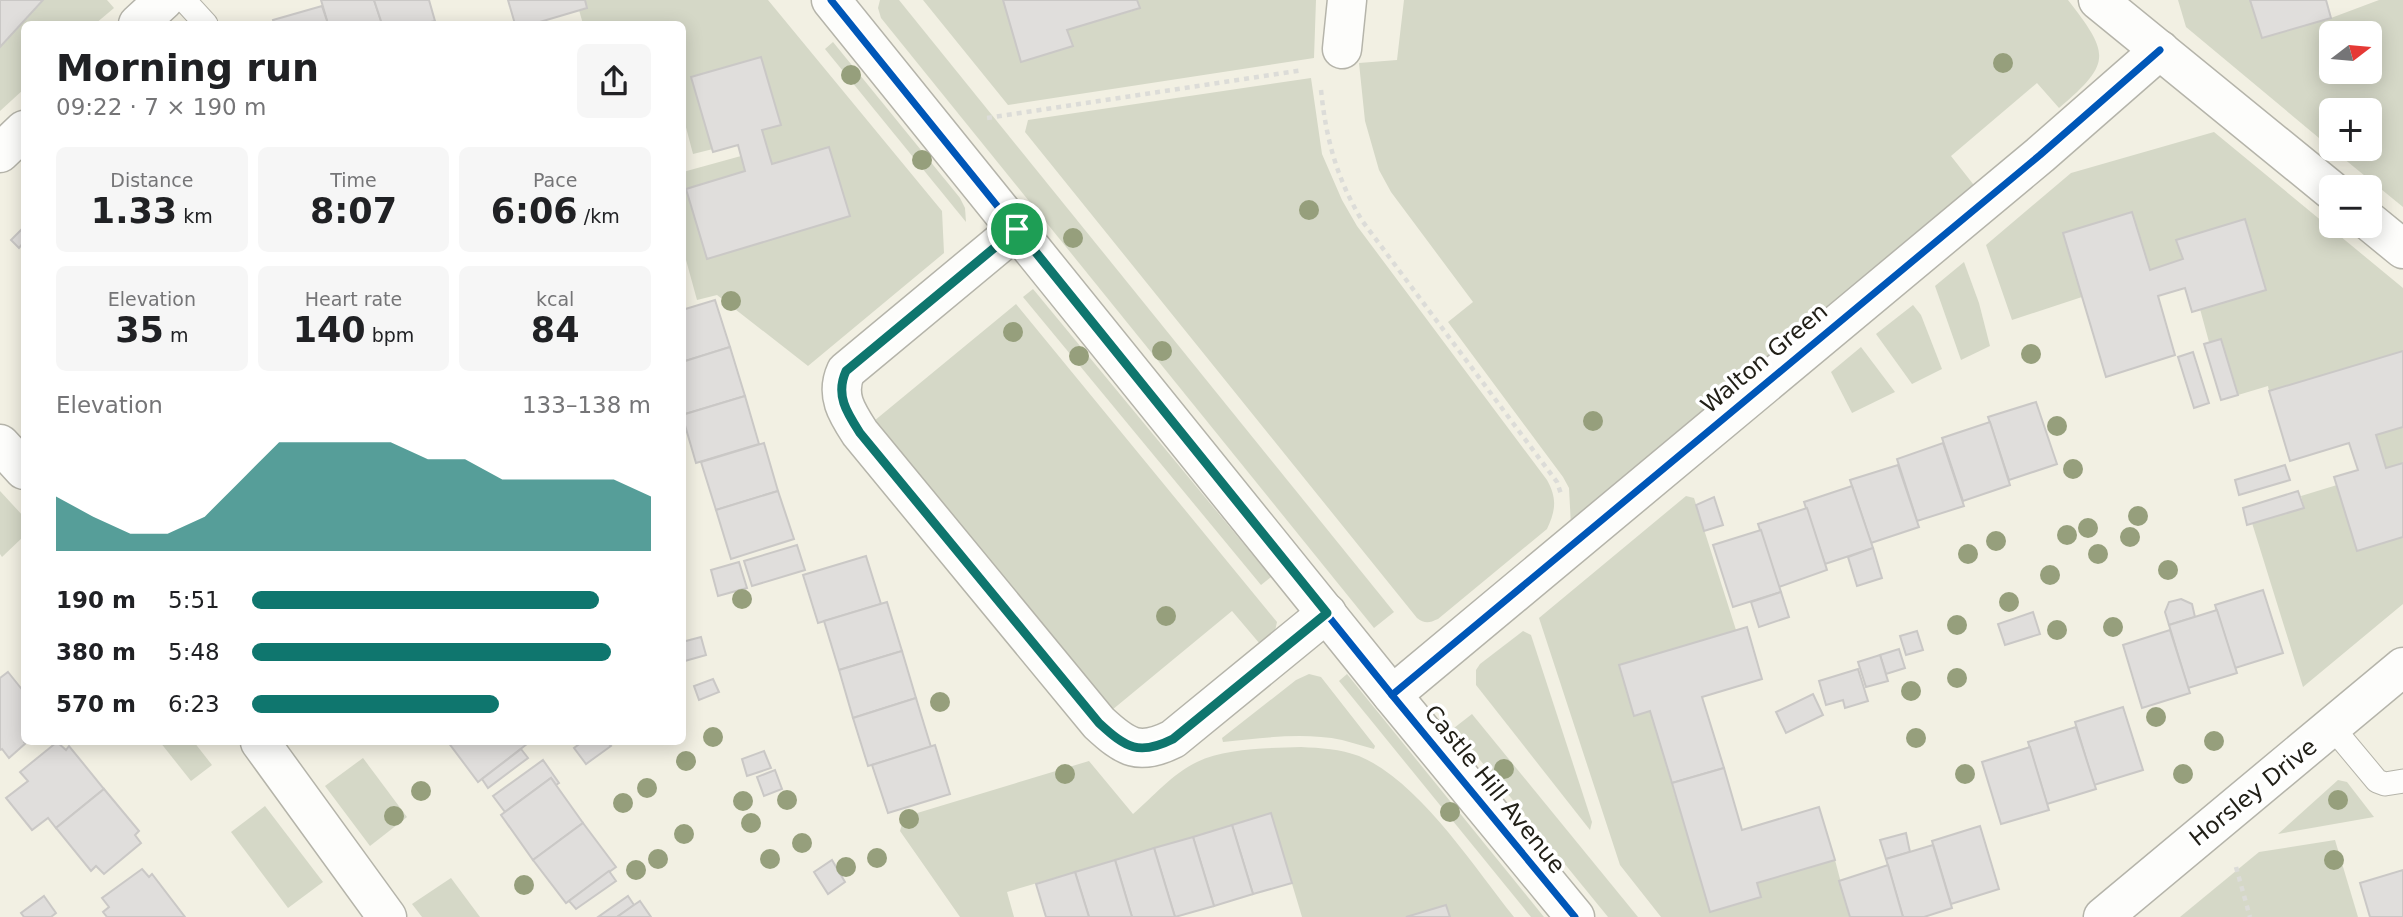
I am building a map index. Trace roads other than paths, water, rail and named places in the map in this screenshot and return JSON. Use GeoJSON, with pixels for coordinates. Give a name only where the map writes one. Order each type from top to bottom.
{"type":"FeatureCollection","features":[{"type":"Feature","properties":{"kind":"street"},"geometry":{"type":"LineString","coordinates":[[1342,49],[1347,0]]}},
{"type":"Feature","properties":{"kind":"street","name":"Castle Hill Avenue"},"geometry":{"type":"LineString","coordinates":[[841,4],[934,126],[1392,695],[1575,917]]}},
{"type":"Feature","properties":{"kind":"street"},"geometry":{"type":"LineString","coordinates":[[2115,5],[2160,50],[2319,180]]}},
{"type":"Feature","properties":{"kind":"street","name":"Walton Green"},"geometry":{"type":"LineString","coordinates":[[1392,695],[2040,155],[2160,50]]}},
{"type":"Feature","properties":{"kind":"street"},"geometry":{"type":"LineString","coordinates":[[0,153],[21,133]]}},
{"type":"Feature","properties":{"kind":"street"},"geometry":{"type":"LineString","coordinates":[[1017,229],[846,371],[841,386],[843,404],[860,433],[1099,723],[1116,739],[1136,749],[1155,748],[1173,739],[1327,613]]}},
{"type":"Feature","properties":{"kind":"street"},"geometry":{"type":"LineString","coordinates":[[2382,232],[2403,249]]}},
{"type":"Feature","properties":{"kind":"street"},"geometry":{"type":"LineString","coordinates":[[0,444],[21,467]]}},
{"type":"Feature","properties":{"kind":"street","name":"Horsley Drive"},"geometry":{"type":"LineString","coordinates":[[2103,917],[2403,667]]}},
{"type":"Feature","properties":{"kind":"street"},"geometry":{"type":"LineString","coordinates":[[262,745],[387,917]]}},
{"type":"Feature","properties":{"kind":"lane"},"geometry":{"type":"LineString","coordinates":[[155,7],[197,21]]}},
{"type":"Feature","properties":{"kind":"lane"},"geometry":{"type":"LineString","coordinates":[[2332,727],[2377,781],[2385,784],[2403,780]]}}]}
